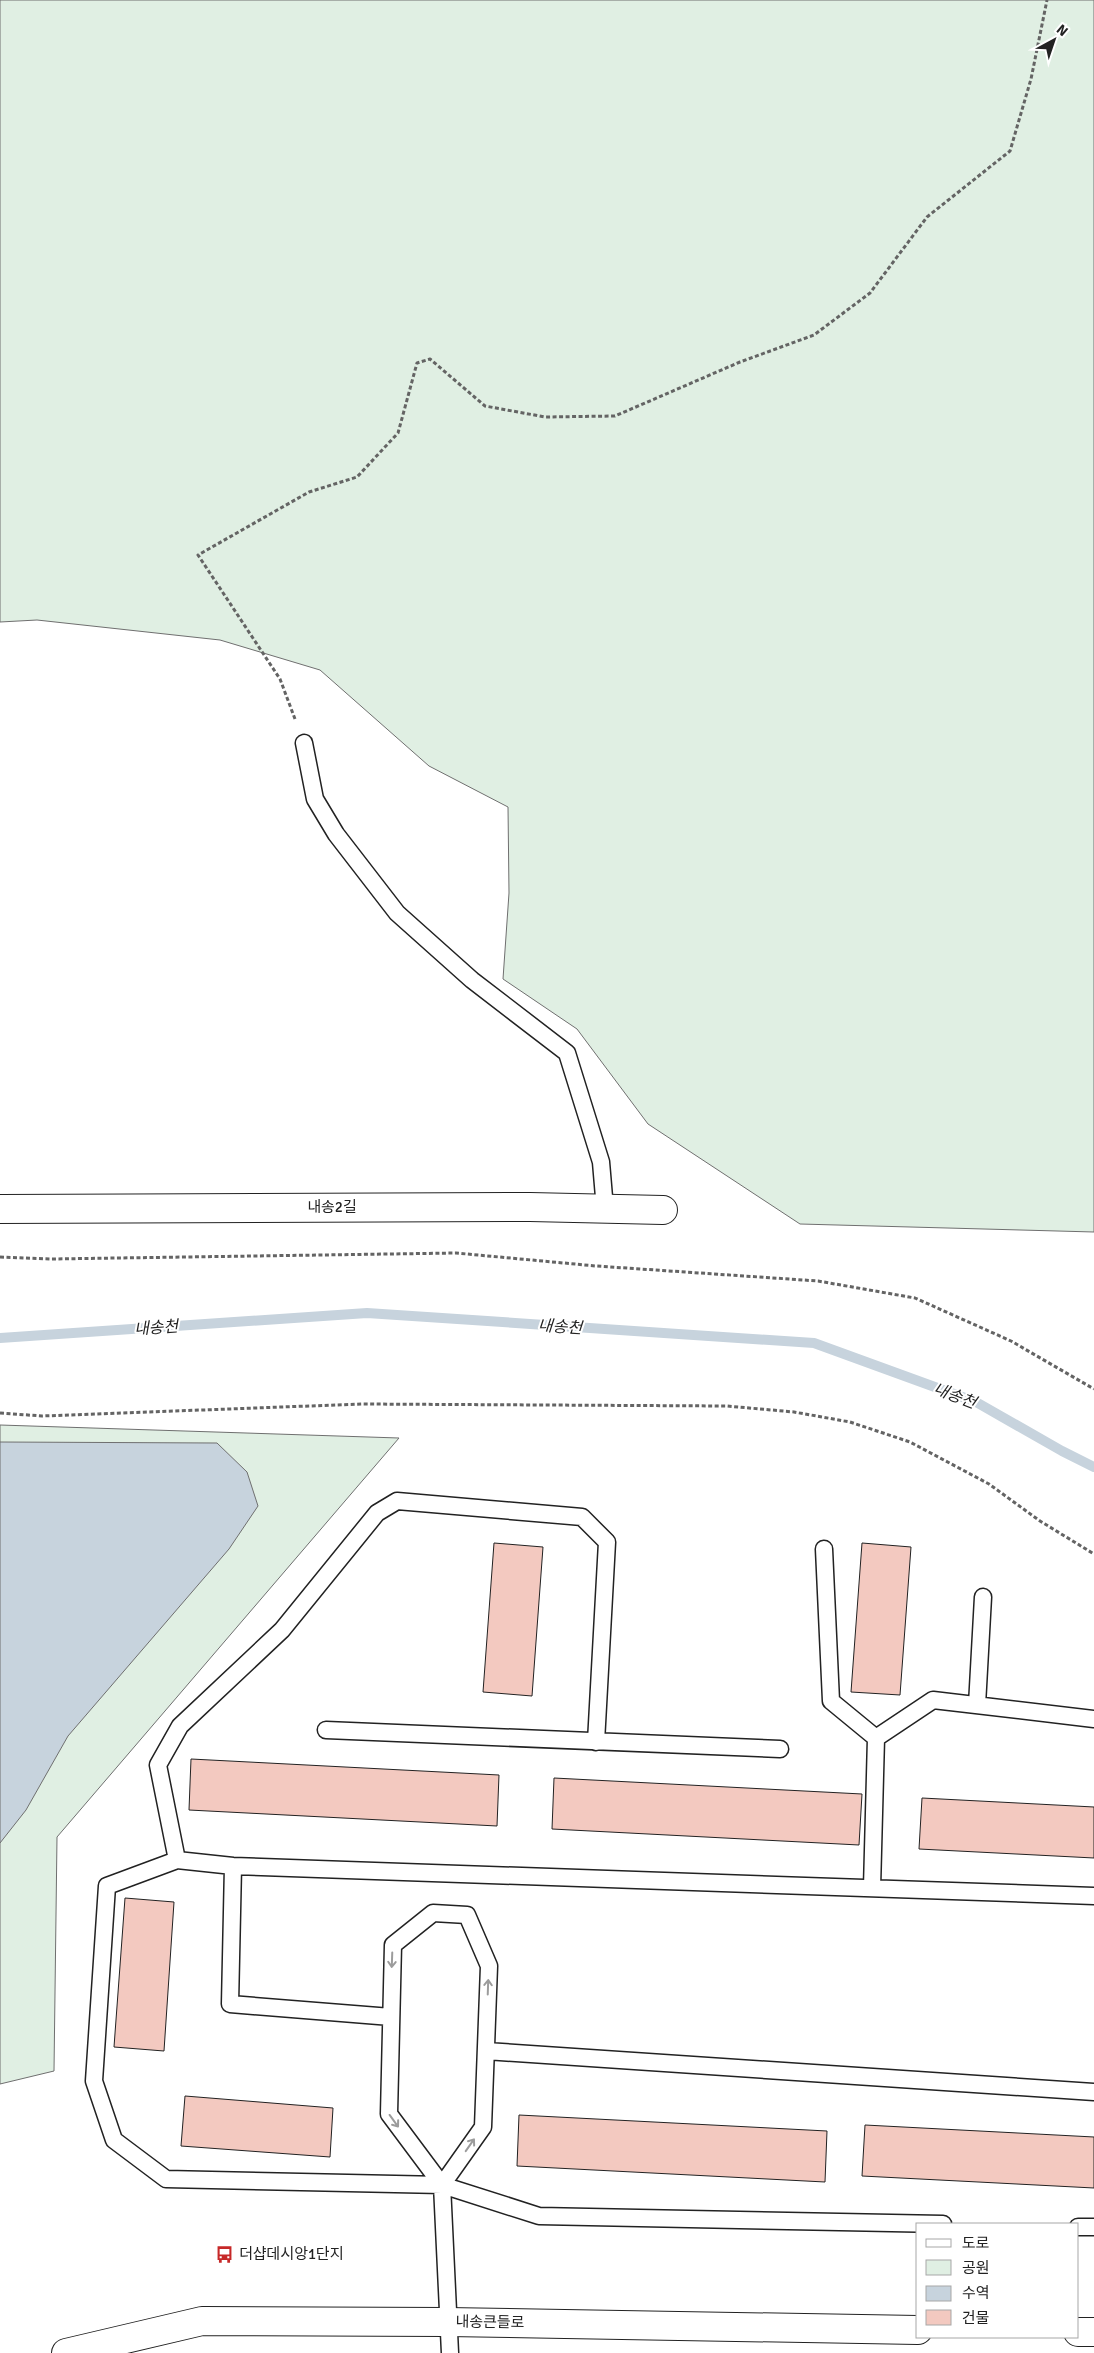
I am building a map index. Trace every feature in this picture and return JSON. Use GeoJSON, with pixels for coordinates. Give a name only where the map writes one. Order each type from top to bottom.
{"type":"FeatureCollection","features":[{"type":"Feature","properties":{"kind":"street","name":"내송2길"},"geometry":{"type":"LineString","coordinates":[[0,1209],[520,1207],[663,1210]]}},
{"type":"Feature","properties":{"kind":"street","name":"내송큰들로"},"geometry":{"type":"LineString","coordinates":[[66,2353],[202,2321],[447,2322],[916,2330]]}},
{"type":"Feature","properties":{"kind":"street"},"geometry":{"type":"LineString","coordinates":[[1079,2332],[1094,2332]]}},
{"type":"Feature","properties":{"kind":"lane"},"geometry":{"type":"LineString","coordinates":[[304,742],[316,799],[336,834],[397,913],[472,980],[567,1053],[601,1162],[605,1209]]}},
{"type":"Feature","properties":{"kind":"lane"},"geometry":{"type":"LineString","coordinates":[[177,1860],[158,1766],[180,1726],[282,1630],[377,1513],[397,1501],[582,1517],[608,1542],[596,1742]]}},
{"type":"Feature","properties":{"kind":"lane"},"geometry":{"type":"LineString","coordinates":[[824,1549],[831,1701],[876,1738]]}},
{"type":"Feature","properties":{"kind":"lane"},"geometry":{"type":"LineString","coordinates":[[977,1705],[983,1597]]}},
{"type":"Feature","properties":{"kind":"lane"},"geometry":{"type":"LineString","coordinates":[[876,1738],[933,1700],[1094,1719]]}},
{"type":"Feature","properties":{"kind":"lane"},"geometry":{"type":"LineString","coordinates":[[326,1730],[780,1749]]}},
{"type":"Feature","properties":{"kind":"lane"},"geometry":{"type":"LineString","coordinates":[[872,1888],[876,1738]]}},
{"type":"Feature","properties":{"kind":"lane"},"geometry":{"type":"LineString","coordinates":[[916,2223],[539,2216],[442,2185],[166,2179],[114,2140],[94,2082],[107,1886],[177,1860],[233,1866],[1094,1896]]}},
{"type":"Feature","properties":{"kind":"lane"},"geometry":{"type":"LineString","coordinates":[[233,1866],[230,2004],[391,2016]]}},
{"type":"Feature","properties":{"kind":"lane"},"geometry":{"type":"LineString","coordinates":[[442,2185],[483,2127],[489,1966],[467,1915],[433,1913],[393,1944],[389,2114],[442,2185],[447,2322],[450,2353]]}},
{"type":"Feature","properties":{"kind":"lane"},"geometry":{"type":"LineString","coordinates":[[486,2051],[1094,2092]]}},
{"type":"Feature","properties":{"kind":"lane"},"geometry":{"type":"LineString","coordinates":[[1079,2227],[1094,2228]]}},
{"type":"Feature","properties":{"kind":"path"},"geometry":{"type":"LineString","coordinates":[[304,742],[280,679],[198,555],[309,492],[357,477],[398,433],[417,363],[430,359],[485,406],[545,417],[614,416],[740,362],[814,335],[870,293],[928,217],[1010,151],[1031,79],[1047,0]]}},
{"type":"Feature","properties":{"kind":"path"},"geometry":{"type":"LineString","coordinates":[[0,1257],[51,1259],[456,1253],[596,1266],[818,1281],[915,1298],[1011,1342],[1094,1389]]}},
{"type":"Feature","properties":{"kind":"path"},"geometry":{"type":"LineString","coordinates":[[0,1413],[42,1416],[362,1404],[728,1406],[794,1412],[850,1422],[910,1442],[989,1484],[1040,1521],[1094,1554]]}},
{"type":"Feature","properties":{"kind":"green space"},"geometry":{"type":"Polygon","coordinates":[[[0,0],[1094,0],[1094,1232],[800,1224],[648,1124],[577,1029],[503,979],[509,893],[508,807],[429,766],[320,670],[220,640],[37,620],[0,622],[0,0]]]}},
{"type":"Feature","properties":{"kind":"green space"},"geometry":{"type":"Polygon","coordinates":[[[0,1425],[399,1438],[57,1837],[54,2071],[0,2084],[0,1425]]]}},
{"type":"Feature","properties":{"kind":"water"},"geometry":{"type":"Polygon","coordinates":[[[0,1442],[217,1443],[247,1472],[258,1506],[229,1549],[68,1736],[26,1810],[0,1843],[0,1442]]]}},
{"type":"Feature","properties":{"kind":"building"},"geometry":{"type":"Polygon","coordinates":[[[494,1543],[543,1547],[532,1696],[483,1692],[494,1543]]]}},
{"type":"Feature","properties":{"kind":"building"},"geometry":{"type":"Polygon","coordinates":[[[862,1543],[911,1547],[900,1695],[851,1692],[862,1543]]]}},
{"type":"Feature","properties":{"kind":"building"},"geometry":{"type":"Polygon","coordinates":[[[191,1759],[499,1775],[497,1826],[189,1810],[191,1759]]]}},
{"type":"Feature","properties":{"kind":"building"},"geometry":{"type":"Polygon","coordinates":[[[554,1778],[862,1794],[859,1845],[552,1829],[554,1778]]]}},
{"type":"Feature","properties":{"kind":"building"},"geometry":{"type":"Polygon","coordinates":[[[922,1798],[1094,1807],[1094,1858],[919,1849],[922,1798]]]}},
{"type":"Feature","properties":{"kind":"building"},"geometry":{"type":"Polygon","coordinates":[[[125,1898],[174,1902],[164,2051],[114,2047],[125,1898]]]}},
{"type":"Feature","properties":{"kind":"building"},"geometry":{"type":"Polygon","coordinates":[[[185,2096],[333,2108],[330,2157],[181,2146],[185,2096]]]}},
{"type":"Feature","properties":{"kind":"building"},"geometry":{"type":"Polygon","coordinates":[[[519,2115],[827,2131],[825,2182],[517,2166],[519,2115]]]}},
{"type":"Feature","properties":{"kind":"building"},"geometry":{"type":"Polygon","coordinates":[[[865,2125],[1094,2137],[1094,2188],[862,2176],[865,2125]]]}},
{"type":"Feature","properties":{"kind":"waterway","name":"내송천"},"geometry":{"type":"LineString","coordinates":[[0,1338],[367,1313],[814,1343],[976,1402],[1094,1467]]}},
{"type":"Feature","properties":{"kind":"place","name":"더샵데시앙1단지"},"geometry":{"type":"Point","coordinates":[225,2254]}}]}
